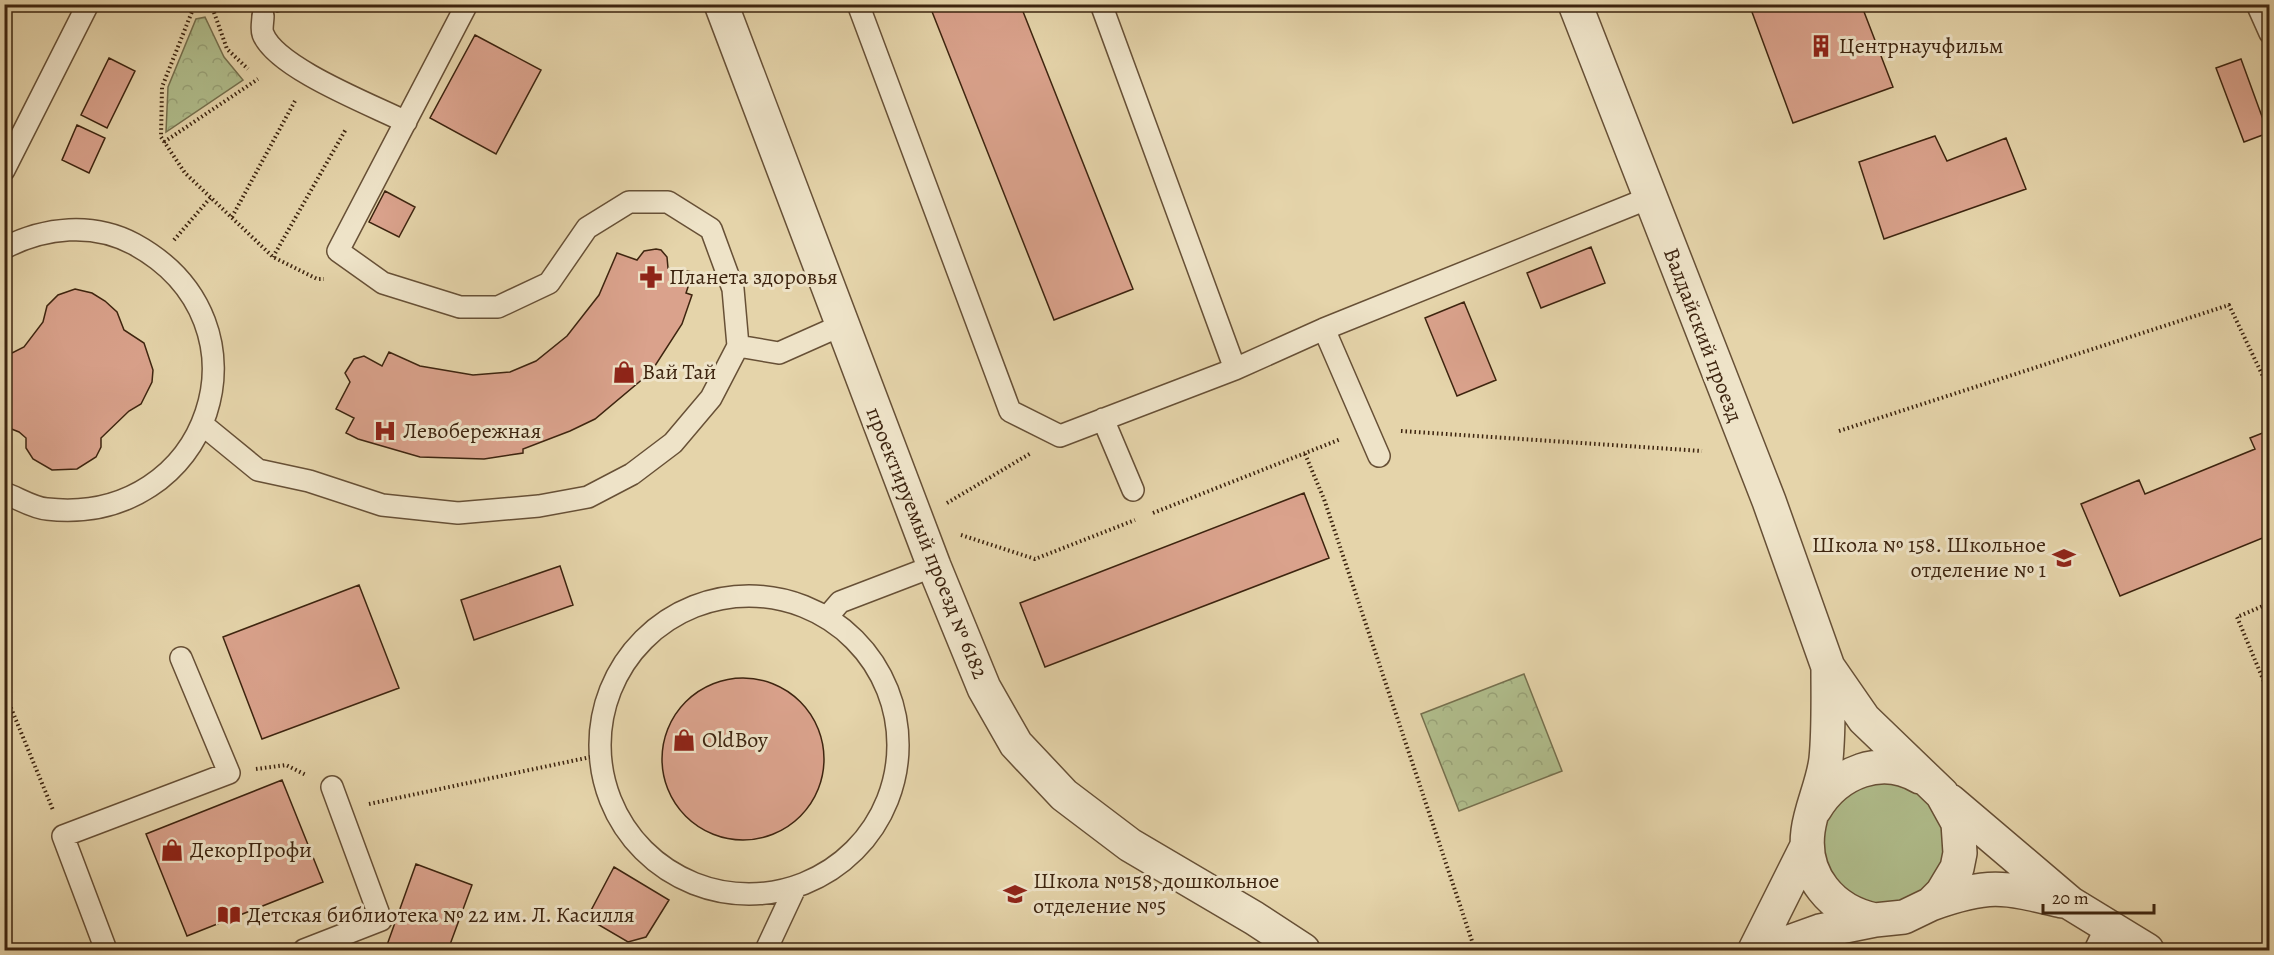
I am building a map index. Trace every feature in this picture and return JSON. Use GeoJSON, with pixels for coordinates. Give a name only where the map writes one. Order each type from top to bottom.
{"type":"FeatureCollection","features":[{"type":"Feature","properties":{"kind":"street","name":"проектируемый проезд № 6182"},"geometry":{"type":"LineString","coordinates":[[722,4],[934,566],[984,688],[1016,744],[1064,795],[1130,845],[1254,918],[1303,951]]}},
{"type":"Feature","properties":{"kind":"street","name":"Валдайский проезд"},"geometry":{"type":"LineString","coordinates":[[1575,4],[1769,501],[1828,667],[1864,719],[1936,788],[1958,823],[1960,853],[1951,881],[1931,904],[1904,917],[1875,920],[1820,931],[1767,951]]}},
{"type":"Feature","properties":{"kind":"street","name":"Валдайский проезд"},"geometry":{"type":"LineString","coordinates":[[1755,951],[1807,846],[1826,762],[1828,667]]}},
{"type":"Feature","properties":{"kind":"street","name":"Валдайский проезд"},"geometry":{"type":"LineString","coordinates":[[1813,812],[1834,785],[1864,769],[1898,768],[1936,788]]}},
{"type":"Feature","properties":{"kind":"street"},"geometry":{"type":"LineString","coordinates":[[1936,788],[2070,903],[2101,938],[2147,951]]}},
{"type":"Feature","properties":{"kind":"street","name":"Валдайский проезд"},"geometry":{"type":"LineString","coordinates":[[1807,846],[1809,863],[1823,892],[1846,911],[1875,920]]}},
{"type":"Feature","properties":{"kind":"street"},"geometry":{"type":"LineString","coordinates":[[1931,904],[1965,892],[1998,887],[2070,903]]}},
{"type":"Feature","properties":{"kind":"lane"},"geometry":{"type":"LineString","coordinates":[[4,170],[88,4]]}},
{"type":"Feature","properties":{"kind":"lane"},"geometry":{"type":"LineString","coordinates":[[203,425],[258,470],[309,481],[382,505],[458,513],[539,506],[588,497],[632,474],[673,442],[711,398],[738,346],[734,289],[711,229],[668,202],[629,202],[587,228],[549,283],[498,307],[460,307],[383,283],[338,251],[467,4]]}},
{"type":"Feature","properties":{"kind":"lane"},"geometry":{"type":"LineString","coordinates":[[858,4],[1010,411],[1060,436],[1235,369],[1324,329],[1649,198]]}},
{"type":"Feature","properties":{"kind":"lane"},"geometry":{"type":"LineString","coordinates":[[1101,4],[1235,369]]}},
{"type":"Feature","properties":{"kind":"lane"},"geometry":{"type":"LineString","coordinates":[[2258,4],[2270,33]]}},
{"type":"Feature","properties":{"kind":"lane"},"geometry":{"type":"LineString","coordinates":[[263,16],[263,34],[275,50],[294,67],[406,122]]}},
{"type":"Feature","properties":{"kind":"lane"},"geometry":{"type":"LineString","coordinates":[[4,493],[45,509],[93,510],[139,495],[177,465],[203,425],[214,380],[210,333],[191,292],[159,258],[118,236],[73,228],[28,236],[5,244]]}},
{"type":"Feature","properties":{"kind":"lane"},"geometry":{"type":"LineString","coordinates":[[738,346],[779,353],[842,325]]}},
{"type":"Feature","properties":{"kind":"lane"},"geometry":{"type":"LineString","coordinates":[[1324,329],[1379,456]]}},
{"type":"Feature","properties":{"kind":"lane"},"geometry":{"type":"LineString","coordinates":[[1103,418],[1133,490]]}},
{"type":"Feature","properties":{"kind":"lane"},"geometry":{"type":"LineString","coordinates":[[828,616],[840,602],[934,566]]}},
{"type":"Feature","properties":{"kind":"lane"},"geometry":{"type":"LineString","coordinates":[[731,595],[781,598],[828,616],[865,648],[890,690],[900,738],[894,786],[873,831],[839,866],[795,888],[746,895],[696,886],[653,861],[620,823],[601,777],[599,727],[613,679],[642,638],[683,609],[731,595]]}},
{"type":"Feature","properties":{"kind":"lane"},"geometry":{"type":"LineString","coordinates":[[106,951],[63,836],[229,773],[181,658]]}},
{"type":"Feature","properties":{"kind":"lane"},"geometry":{"type":"LineString","coordinates":[[304,951],[381,920],[332,788]]}},
{"type":"Feature","properties":{"kind":"lane"},"geometry":{"type":"LineString","coordinates":[[766,951],[795,888]]}},
{"type":"Feature","properties":{"kind":"path"},"geometry":{"type":"LineString","coordinates":[[195,4],[162,87],[161,137],[185,173],[273,256],[316,279],[328,279]]}},
{"type":"Feature","properties":{"kind":"path"},"geometry":{"type":"LineString","coordinates":[[232,217],[310,74]]}},
{"type":"Feature","properties":{"kind":"path"},"geometry":{"type":"LineString","coordinates":[[164,142],[258,78]]}},
{"type":"Feature","properties":{"kind":"path"},"geometry":{"type":"LineString","coordinates":[[273,256],[348,130]]}},
{"type":"Feature","properties":{"kind":"path"},"geometry":{"type":"LineString","coordinates":[[159,258],[210,197]]}},
{"type":"Feature","properties":{"kind":"path"},"geometry":{"type":"LineString","coordinates":[[1839,431],[2229,304],[2270,391]]}},
{"type":"Feature","properties":{"kind":"path"},"geometry":{"type":"LineString","coordinates":[[952,532],[1035,559],[1367,429],[1702,451]]}},
{"type":"Feature","properties":{"kind":"path"},"geometry":{"type":"LineString","coordinates":[[943,505],[1060,436]]}},
{"type":"Feature","properties":{"kind":"path"},"geometry":{"type":"LineString","coordinates":[[1305,454],[1328,510],[1475,951]]}},
{"type":"Feature","properties":{"kind":"path"},"geometry":{"type":"LineString","coordinates":[[2270,603],[2237,617],[2270,696]]}},
{"type":"Feature","properties":{"kind":"path"},"geometry":{"type":"LineString","coordinates":[[4,691],[63,836]]}},
{"type":"Feature","properties":{"kind":"path"},"geometry":{"type":"LineString","coordinates":[[341,810],[600,755]]}},
{"type":"Feature","properties":{"kind":"path"},"geometry":{"type":"LineString","coordinates":[[229,773],[286,765],[332,788]]}},
{"type":"Feature","properties":{"kind":"green space"},"geometry":{"type":"Polygon","coordinates":[[[205,17],[224,57],[243,80],[166,132],[168,87],[196,19],[205,17]]]}},
{"type":"Feature","properties":{"kind":"green space"},"geometry":{"type":"Polygon","coordinates":[[[1524,674],[1562,771],[1459,811],[1421,714],[1524,674]]]}},
{"type":"Feature","properties":{"kind":"green space"},"geometry":{"type":"Polygon","coordinates":[[[1861,779],[1920,786],[1952,836],[1932,891],[1875,910],[1829,882],[1818,829],[1844,789],[1861,779]]]}},
{"type":"Feature","properties":{"kind":"building"},"geometry":{"type":"Polygon","coordinates":[[[265,4],[297,4],[295,8],[277,12],[265,4]]]}},
{"type":"Feature","properties":{"kind":"building"},"geometry":{"type":"Polygon","coordinates":[[[929,4],[1020,4],[1133,289],[1054,320],[929,4]]]}},
{"type":"Feature","properties":{"kind":"building","name":"Центрнаучфильм"},"geometry":{"type":"Polygon","coordinates":[[[1749,4],[1861,4],[1893,87],[1793,123],[1749,4]]]}},
{"type":"Feature","properties":{"kind":"building"},"geometry":{"type":"Polygon","coordinates":[[[475,35],[541,70],[496,154],[430,118],[475,35]]]}},
{"type":"Feature","properties":{"kind":"building"},"geometry":{"type":"Polygon","coordinates":[[[109,58],[135,71],[107,128],[81,115],[109,58]]]}},
{"type":"Feature","properties":{"kind":"building"},"geometry":{"type":"Polygon","coordinates":[[[2241,59],[2268,133],[2244,142],[2216,68],[2241,59]]]}},
{"type":"Feature","properties":{"kind":"building"},"geometry":{"type":"Polygon","coordinates":[[[77,125],[105,138],[89,173],[62,160],[77,125]]]}},
{"type":"Feature","properties":{"kind":"building"},"geometry":{"type":"Polygon","coordinates":[[[1935,136],[1947,161],[2006,138],[2026,189],[1884,239],[1859,162],[1935,136]]]}},
{"type":"Feature","properties":{"kind":"building"},"geometry":{"type":"Polygon","coordinates":[[[385,191],[415,207],[399,237],[369,222],[385,191]]]}},
{"type":"Feature","properties":{"kind":"building"},"geometry":{"type":"Polygon","coordinates":[[[1591,247],[1605,283],[1541,308],[1527,273],[1591,247]]]}},
{"type":"Feature","properties":{"kind":"building"},"geometry":{"type":"Polygon","coordinates":[[[661,250],[667,257],[668,268],[693,272],[686,293],[692,295],[682,324],[651,372],[595,419],[523,449],[523,453],[484,459],[420,457],[358,439],[346,433],[354,418],[336,409],[350,382],[345,373],[354,359],[364,356],[382,366],[389,352],[420,366],[473,375],[510,372],[536,361],[567,336],[599,295],[617,253],[637,260],[644,251],[661,250]]]}},
{"type":"Feature","properties":{"kind":"building"},"geometry":{"type":"Polygon","coordinates":[[[75,289],[92,293],[105,301],[117,312],[124,330],[144,343],[153,370],[152,382],[141,404],[129,411],[101,438],[101,447],[96,457],[77,469],[52,470],[33,459],[26,448],[26,438],[19,432],[4,426],[4,357],[24,347],[43,322],[47,306],[58,295],[75,289]]]}},
{"type":"Feature","properties":{"kind":"building"},"geometry":{"type":"Polygon","coordinates":[[[1464,302],[1496,380],[1457,396],[1425,318],[1464,302]]]}},
{"type":"Feature","properties":{"kind":"building"},"geometry":{"type":"Polygon","coordinates":[[[2270,430],[2270,535],[2120,596],[2081,504],[2139,480],[2145,494],[2255,449],[2250,438],[2270,430]]]}},
{"type":"Feature","properties":{"kind":"building"},"geometry":{"type":"Polygon","coordinates":[[[1304,493],[1329,558],[1045,667],[1020,603],[1304,493]]]}},
{"type":"Feature","properties":{"kind":"building"},"geometry":{"type":"Polygon","coordinates":[[[560,566],[573,605],[474,640],[461,600],[560,566]]]}},
{"type":"Feature","properties":{"kind":"building"},"geometry":{"type":"Polygon","coordinates":[[[359,585],[399,688],[262,739],[223,637],[359,585]]]}},
{"type":"Feature","properties":{"kind":"building"},"geometry":{"type":"Polygon","coordinates":[[[743,678],[774,684],[800,702],[818,728],[824,759],[818,790],[800,816],[774,834],[743,840],[712,834],[686,816],[668,790],[662,759],[668,728],[686,702],[712,684],[743,678]]]}},
{"type":"Feature","properties":{"kind":"building"},"geometry":{"type":"Polygon","coordinates":[[[282,780],[323,882],[187,936],[146,834],[282,780]]]}},
{"type":"Feature","properties":{"kind":"building"},"geometry":{"type":"Polygon","coordinates":[[[416,864],[472,885],[448,950],[401,950],[387,945],[416,864]]]}},
{"type":"Feature","properties":{"kind":"building"},"geometry":{"type":"Polygon","coordinates":[[[614,867],[669,900],[646,937],[628,942],[587,918],[614,867]]]}},
{"type":"Feature","properties":{"kind":"place","name":"Центрнаучфильм"},"geometry":{"type":"Point","coordinates":[1821,46]}},
{"type":"Feature","properties":{"kind":"place","name":"Планета здоровья"},"geometry":{"type":"Point","coordinates":[651,277]}},
{"type":"Feature","properties":{"kind":"place","name":"Вай Тай"},"geometry":{"type":"Point","coordinates":[624,372]}},
{"type":"Feature","properties":{"kind":"place","name":"Левобережная"},"geometry":{"type":"Point","coordinates":[385,431]}},
{"type":"Feature","properties":{"kind":"place","name":"Школа № 158. Школьное отделение № 1"},"geometry":{"type":"Point","coordinates":[2064,558]}},
{"type":"Feature","properties":{"kind":"place","name":"OldBoy"},"geometry":{"type":"Point","coordinates":[684,740]}},
{"type":"Feature","properties":{"kind":"place","name":"ДекорПрофи"},"geometry":{"type":"Point","coordinates":[172,850]}},
{"type":"Feature","properties":{"kind":"place","name":"Школа №158, дошкольное отделение №5"},"geometry":{"type":"Point","coordinates":[1015,894]}},
{"type":"Feature","properties":{"kind":"place","name":"Детская библиотека № 22 им. Л. Касилля"},"geometry":{"type":"Point","coordinates":[229,915]}}]}
